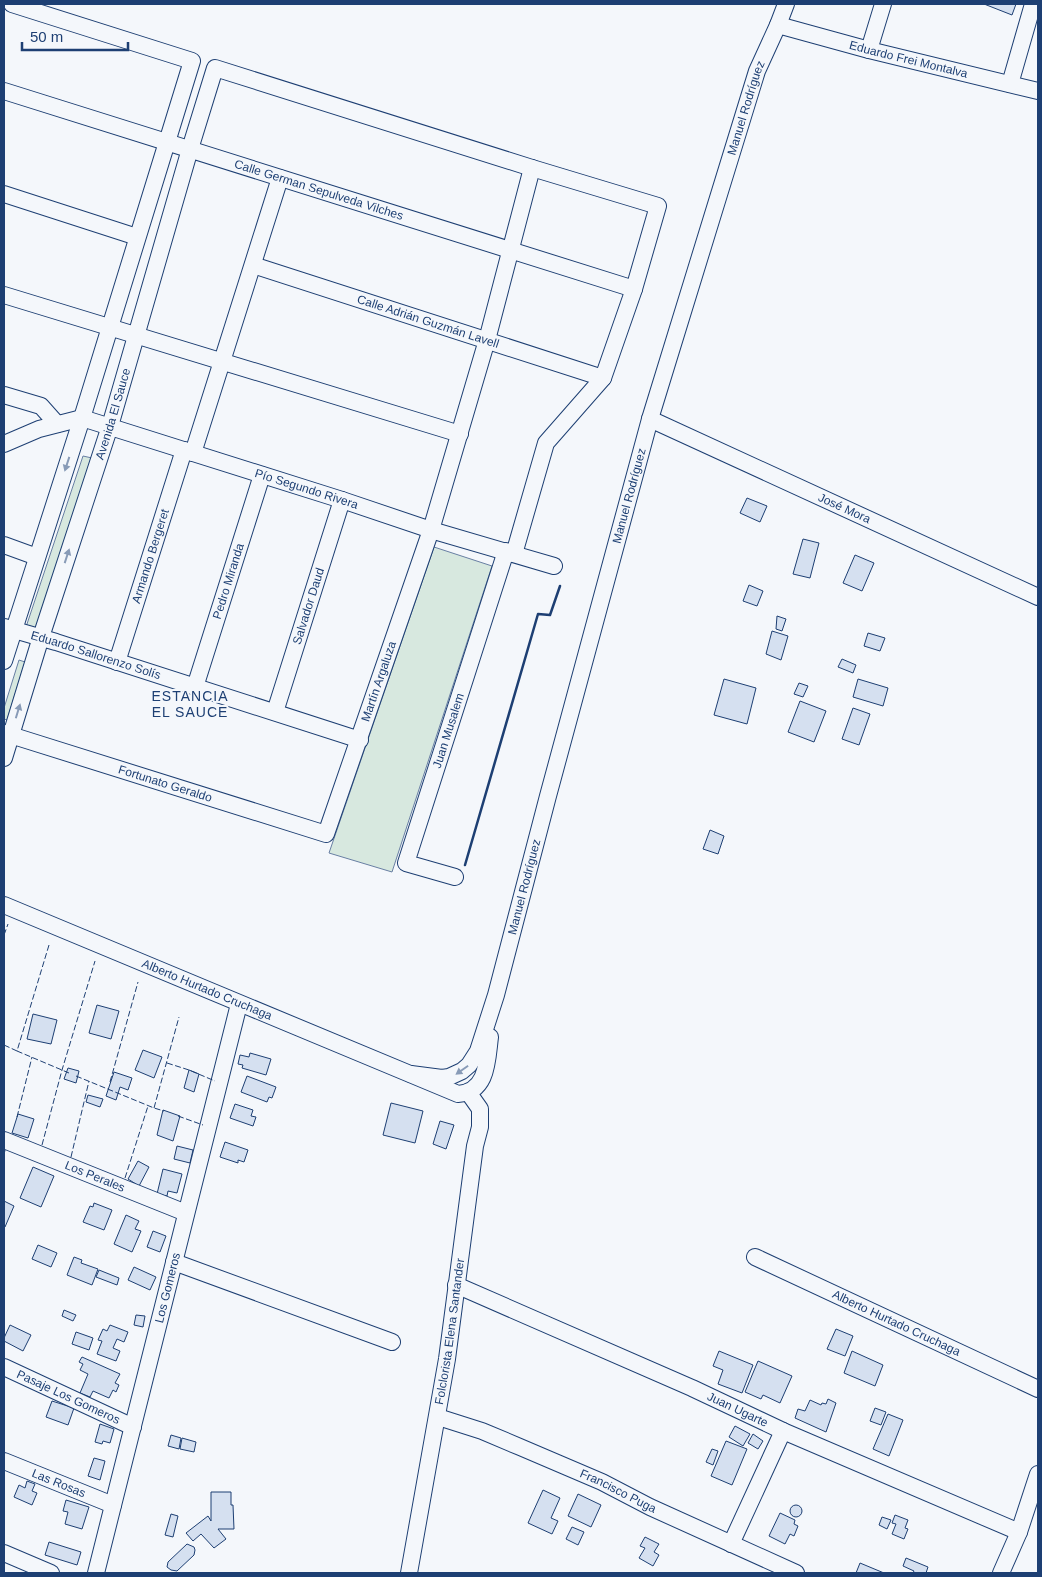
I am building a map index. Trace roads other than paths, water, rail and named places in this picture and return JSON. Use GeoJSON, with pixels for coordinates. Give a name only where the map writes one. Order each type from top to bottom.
{"type":"FeatureCollection","features":[{"type":"Feature","properties":{"kind":"street"},"geometry":{"type":"LineString","coordinates":[[4,661],[9,629],[38,557],[192,61],[12,4]]}},
{"type":"Feature","properties":{"kind":"street","name":"Manuel Rodríguez"},"geometry":{"type":"LineString","coordinates":[[411,1074],[442,1078],[455,1075],[469,1065],[478,1051],[496,995],[650,420],[756,72],[786,4]]}},
{"type":"Feature","properties":{"kind":"street"},"geometry":{"type":"LineString","coordinates":[[870,50],[883,4]]}},
{"type":"Feature","properties":{"kind":"street"},"geometry":{"type":"LineString","coordinates":[[1010,84],[1033,4]]}},
{"type":"Feature","properties":{"kind":"street","name":"Eduardo Frei Montalva"},"geometry":{"type":"LineString","coordinates":[[778,25],[870,50],[1038,91]]}},
{"type":"Feature","properties":{"kind":"street","name":"Avenida El Sauce"},"geometry":{"type":"LineString","coordinates":[[4,758],[7,734],[110,426],[215,68],[532,168]]}},
{"type":"Feature","properties":{"kind":"street","name":"Calle German Sepulveda Vilches"},"geometry":{"type":"LineString","coordinates":[[4,91],[634,289]]}},
{"type":"Feature","properties":{"kind":"street"},"geometry":{"type":"LineString","coordinates":[[510,552],[546,443],[603,378],[634,289],[658,206],[532,168]]}},
{"type":"Feature","properties":{"kind":"street","name":"Martín Argaluza"},"geometry":{"type":"LineString","coordinates":[[326,834],[431,530],[487,340],[532,168]]}},
{"type":"Feature","properties":{"kind":"street","name":"Armando Bergeret"},"geometry":{"type":"LineString","coordinates":[[117,662],[222,361],[280,178]]}},
{"type":"Feature","properties":{"kind":"street"},"geometry":{"type":"LineString","coordinates":[[4,194],[137,237]]}},
{"type":"Feature","properties":{"kind":"street","name":"Calle Adrián Guzmán Lavell"},"geometry":{"type":"LineString","coordinates":[[253,265],[603,378]]}},
{"type":"Feature","properties":{"kind":"street"},"geometry":{"type":"LineString","coordinates":[[4,295],[460,434]]}},
{"type":"Feature","properties":{"kind":"street"},"geometry":{"type":"LineString","coordinates":[[4,395],[41,406],[57,424]]}},
{"type":"Feature","properties":{"kind":"street","name":"Pío Segundo Rivera"},"geometry":{"type":"LineString","coordinates":[[4,444],[57,424],[82,418],[431,530],[554,566]]}},
{"type":"Feature","properties":{"kind":"street","name":"José Mora"},"geometry":{"type":"LineString","coordinates":[[650,420],[1038,597]]}},
{"type":"Feature","properties":{"kind":"street","name":"Pedro Miranda"},"geometry":{"type":"LineString","coordinates":[[195,687],[262,475]]}},
{"type":"Feature","properties":{"kind":"street","name":"Salvador Daud"},"geometry":{"type":"LineString","coordinates":[[275,712],[342,500]]}},
{"type":"Feature","properties":{"kind":"street"},"geometry":{"type":"LineString","coordinates":[[4,545],[38,557]]}},
{"type":"Feature","properties":{"kind":"street","name":"Juan Musalem"},"geometry":{"type":"LineString","coordinates":[[455,878],[406,863],[510,552]]}},
{"type":"Feature","properties":{"kind":"street","name":"Eduardo Sallorenzo Solís"},"geometry":{"type":"LineString","coordinates":[[9,629],[40,637],[360,740]]}},
{"type":"Feature","properties":{"kind":"street","name":"Fortunato Geraldo"},"geometry":{"type":"LineString","coordinates":[[7,734],[326,834]]}},
{"type":"Feature","properties":{"kind":"street","name":"Alberto Hurtado Cruchaga"},"geometry":{"type":"LineString","coordinates":[[4,905],[411,1074]]}},
{"type":"Feature","properties":{"kind":"street","name":"Manuel Rodríguez"},"geometry":{"type":"LineString","coordinates":[[468,1092],[479,1086],[485,1074],[496,995]]}},
{"type":"Feature","properties":{"kind":"street","name":"Los Gomeros"},"geometry":{"type":"LineString","coordinates":[[96,1573],[239,1004]]}},
{"type":"Feature","properties":{"kind":"street"},"geometry":{"type":"LineString","coordinates":[[411,1074],[458,1094],[468,1092]]}},
{"type":"Feature","properties":{"kind":"street","name":"Folclorista Elena Santander"},"geometry":{"type":"LineString","coordinates":[[409,1573],[438,1417],[475,1146],[480,1127],[480,1109],[468,1092]]}},
{"type":"Feature","properties":{"kind":"street","name":"Los Perales"},"geometry":{"type":"LineString","coordinates":[[4,1140],[186,1212]]}},
{"type":"Feature","properties":{"kind":"street","name":"Alberto Hurtado Cruchaga"},"geometry":{"type":"LineString","coordinates":[[755,1257],[1038,1390]]}},
{"type":"Feature","properties":{"kind":"street"},"geometry":{"type":"LineString","coordinates":[[174,1262],[392,1342]]}},
{"type":"Feature","properties":{"kind":"street","name":"Juan Ugarte"},"geometry":{"type":"LineString","coordinates":[[456,1285],[692,1388],[784,1431],[1019,1532]]}},
{"type":"Feature","properties":{"kind":"street","name":"Pasaje Los Gomeros"},"geometry":{"type":"LineString","coordinates":[[4,1367],[133,1426]]}},
{"type":"Feature","properties":{"kind":"street","name":"Francisco Puga"},"geometry":{"type":"LineString","coordinates":[[438,1417],[482,1431],[529,1450],[796,1573]]}},
{"type":"Feature","properties":{"kind":"street"},"geometry":{"type":"LineString","coordinates":[[731,1544],[784,1431]]}},
{"type":"Feature","properties":{"kind":"street","name":"Las Rosas"},"geometry":{"type":"LineString","coordinates":[[4,1461],[113,1505]]}},
{"type":"Feature","properties":{"kind":"street"},"geometry":{"type":"LineString","coordinates":[[1000,1573],[1019,1532],[1038,1474]]}},
{"type":"Feature","properties":{"kind":"street"},"geometry":{"type":"LineString","coordinates":[[4,1553],[51,1573]]}},
{"type":"Feature","properties":{"kind":"district","name":"ESTANCIA EL SAUCE"},"geometry":{"type":"Point","coordinates":[190,704]}}]}
